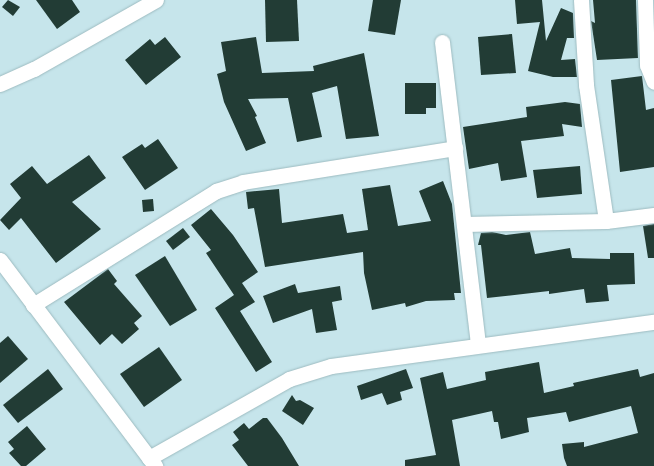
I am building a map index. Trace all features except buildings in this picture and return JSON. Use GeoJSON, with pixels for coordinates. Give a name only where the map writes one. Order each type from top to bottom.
{"type":"FeatureCollection","features":[{"type":"Feature","properties":{"kind":"street"},"geometry":{"type":"LineString","coordinates":[[0,84],[34,69],[156,0]]}},
{"type":"Feature","properties":{"kind":"street"},"geometry":{"type":"LineString","coordinates":[[581,0],[586,85],[606,221]]}},
{"type":"Feature","properties":{"kind":"street"},"geometry":{"type":"LineString","coordinates":[[645,0],[647,66],[654,82]]}},
{"type":"Feature","properties":{"kind":"street"},"geometry":{"type":"LineString","coordinates":[[442,42],[478,345]]}},
{"type":"Feature","properties":{"kind":"street"},"geometry":{"type":"LineString","coordinates":[[33,305],[216,191],[242,182],[455,148]]}},
{"type":"Feature","properties":{"kind":"street"},"geometry":{"type":"LineString","coordinates":[[464,224],[606,221],[654,215]]}},
{"type":"Feature","properties":{"kind":"street"},"geometry":{"type":"LineString","coordinates":[[0,260],[152,462],[289,379],[331,366],[654,322]]}}]}
